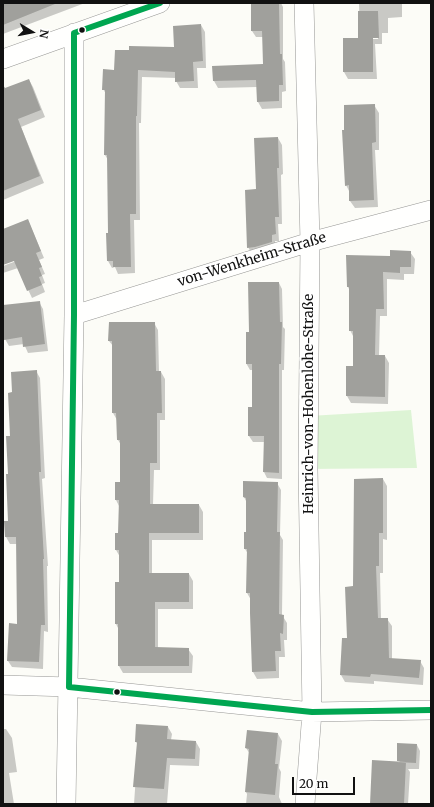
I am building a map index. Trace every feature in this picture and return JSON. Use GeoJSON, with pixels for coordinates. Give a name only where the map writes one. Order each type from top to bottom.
{"type":"FeatureCollection","features":[{"type":"Feature","properties":{"kind":"street"},"geometry":{"type":"LineString","coordinates":[[3,59],[160,3]]}},
{"type":"Feature","properties":{"kind":"street","name":"Heinrich-von-Hohenlohe-Straße"},"geometry":{"type":"LineString","coordinates":[[304,3],[310,242],[308,469],[312,712],[305,804]]}},
{"type":"Feature","properties":{"kind":"street"},"geometry":{"type":"LineString","coordinates":[[66,804],[74,314],[74,33]]}},
{"type":"Feature","properties":{"kind":"street","name":"von-Wenkheim-Straße"},"geometry":{"type":"LineString","coordinates":[[74,314],[310,242],[431,210]]}},
{"type":"Feature","properties":{"kind":"street"},"geometry":{"type":"LineString","coordinates":[[3,685],[69,687],[312,712],[431,710]]}},
{"type":"Feature","properties":{"kind":"green space"},"geometry":{"type":"Polygon","coordinates":[[[411,410],[417,468],[308,469],[309,416],[411,410]]]}},
{"type":"Feature","properties":{"kind":"building"},"geometry":{"type":"Polygon","coordinates":[[[3,3],[55,3],[55,4],[3,25],[3,3]]]}},
{"type":"Feature","properties":{"kind":"building"},"geometry":{"type":"Polygon","coordinates":[[[251,3],[279,3],[280,54],[282,54],[283,85],[279,85],[279,101],[257,102],[256,80],[213,81],[212,66],[263,64],[262,31],[251,31],[251,3]]]}},
{"type":"Feature","properties":{"kind":"building"},"geometry":{"type":"Polygon","coordinates":[[[358,11],[378,11],[379,38],[358,38],[358,11]]]}},
{"type":"Feature","properties":{"kind":"building"},"geometry":{"type":"Polygon","coordinates":[[[201,24],[203,61],[193,62],[194,81],[175,82],[175,72],[138,70],[136,116],[136,214],[130,214],[131,267],[113,267],[113,261],[107,261],[107,155],[104,155],[105,90],[102,90],[103,69],[114,70],[115,50],[129,50],[129,46],[174,47],[173,26],[201,24]]]}},
{"type":"Feature","properties":{"kind":"building"},"geometry":{"type":"Polygon","coordinates":[[[343,38],[373,38],[373,72],[343,72],[343,38]]]}},
{"type":"Feature","properties":{"kind":"building"},"geometry":{"type":"Polygon","coordinates":[[[29,79],[41,110],[18,119],[40,176],[3,191],[3,85],[5,88],[29,79]]]}},
{"type":"Feature","properties":{"kind":"building"},"geometry":{"type":"Polygon","coordinates":[[[375,104],[376,142],[372,143],[374,200],[349,201],[349,185],[345,186],[342,130],[344,130],[344,105],[375,104]]]}},
{"type":"Feature","properties":{"kind":"building"},"geometry":{"type":"Polygon","coordinates":[[[278,137],[279,168],[277,168],[279,217],[275,217],[276,234],[272,235],[272,242],[247,248],[245,190],[256,189],[254,138],[278,137]]]}},
{"type":"Feature","properties":{"kind":"building"},"geometry":{"type":"Polygon","coordinates":[[[28,219],[41,251],[36,253],[42,267],[39,268],[42,276],[39,277],[42,285],[27,291],[14,261],[3,265],[3,229],[28,219]]]}},
{"type":"Feature","properties":{"kind":"building"},"geometry":{"type":"Polygon","coordinates":[[[390,250],[411,251],[411,267],[400,267],[400,273],[383,272],[384,309],[376,309],[375,355],[385,355],[385,397],[346,396],[346,366],[353,366],[353,331],[349,331],[349,287],[347,287],[346,255],[390,256],[390,250]]]}},
{"type":"Feature","properties":{"kind":"building"},"geometry":{"type":"Polygon","coordinates":[[[248,282],[279,282],[280,322],[282,322],[281,364],[279,364],[279,473],[263,472],[264,436],[248,436],[248,407],[252,407],[252,364],[246,364],[246,332],[249,332],[248,282]]]}},
{"type":"Feature","properties":{"kind":"building"},"geometry":{"type":"Polygon","coordinates":[[[40,301],[45,344],[23,347],[22,337],[4,340],[3,305],[40,301]]]}},
{"type":"Feature","properties":{"kind":"building"},"geometry":{"type":"Polygon","coordinates":[[[109,322],[155,322],[156,371],[161,371],[162,413],[157,413],[157,463],[150,463],[150,504],[199,504],[199,533],[149,533],[149,573],[189,573],[189,602],[155,602],[155,647],[189,648],[189,666],[118,666],[118,624],[115,624],[115,582],[119,582],[119,550],[115,550],[115,533],[118,533],[119,500],[115,500],[115,482],[120,482],[120,440],[117,440],[116,413],[112,413],[112,341],[108,341],[109,322]]]}},
{"type":"Feature","properties":{"kind":"building"},"geometry":{"type":"Polygon","coordinates":[[[37,370],[45,625],[41,625],[39,662],[7,661],[9,623],[17,624],[16,537],[5,537],[4,521],[8,521],[6,436],[10,436],[8,393],[12,392],[11,372],[37,370]]]}},
{"type":"Feature","properties":{"kind":"building"},"geometry":{"type":"Polygon","coordinates":[[[383,478],[383,533],[379,533],[379,566],[376,566],[378,618],[388,618],[389,658],[421,660],[419,678],[371,674],[370,677],[340,675],[342,638],[347,638],[345,587],[353,586],[354,479],[383,478]]]}},
{"type":"Feature","properties":{"kind":"building"},"geometry":{"type":"Polygon","coordinates":[[[243,481],[278,482],[277,532],[280,532],[279,614],[284,615],[283,634],[280,633],[281,651],[275,651],[276,671],[252,672],[250,593],[246,593],[247,549],[244,549],[244,532],[246,532],[246,498],[243,497],[243,481]]]}},
{"type":"Feature","properties":{"kind":"building"},"geometry":{"type":"Polygon","coordinates":[[[136,724],[168,726],[167,739],[196,741],[195,759],[167,758],[164,789],[133,787],[137,742],[135,742],[136,724]]]}},
{"type":"Feature","properties":{"kind":"building"},"geometry":{"type":"Polygon","coordinates":[[[247,730],[278,733],[275,764],[278,764],[275,795],[245,792],[249,749],[245,748],[247,730]]]}},
{"type":"Feature","properties":{"kind":"building"},"geometry":{"type":"Polygon","coordinates":[[[397,743],[417,744],[416,763],[397,762],[397,743]]]}},
{"type":"Feature","properties":{"kind":"building"},"geometry":{"type":"Polygon","coordinates":[[[372,760],[406,762],[404,804],[370,804],[372,760]]]}},
{"type":"Feature","properties":{"kind":"transit line"},"geometry":{"type":"LineString","coordinates":[[160,3],[74,33],[74,315],[69,687],[312,712],[431,710]]}}]}
